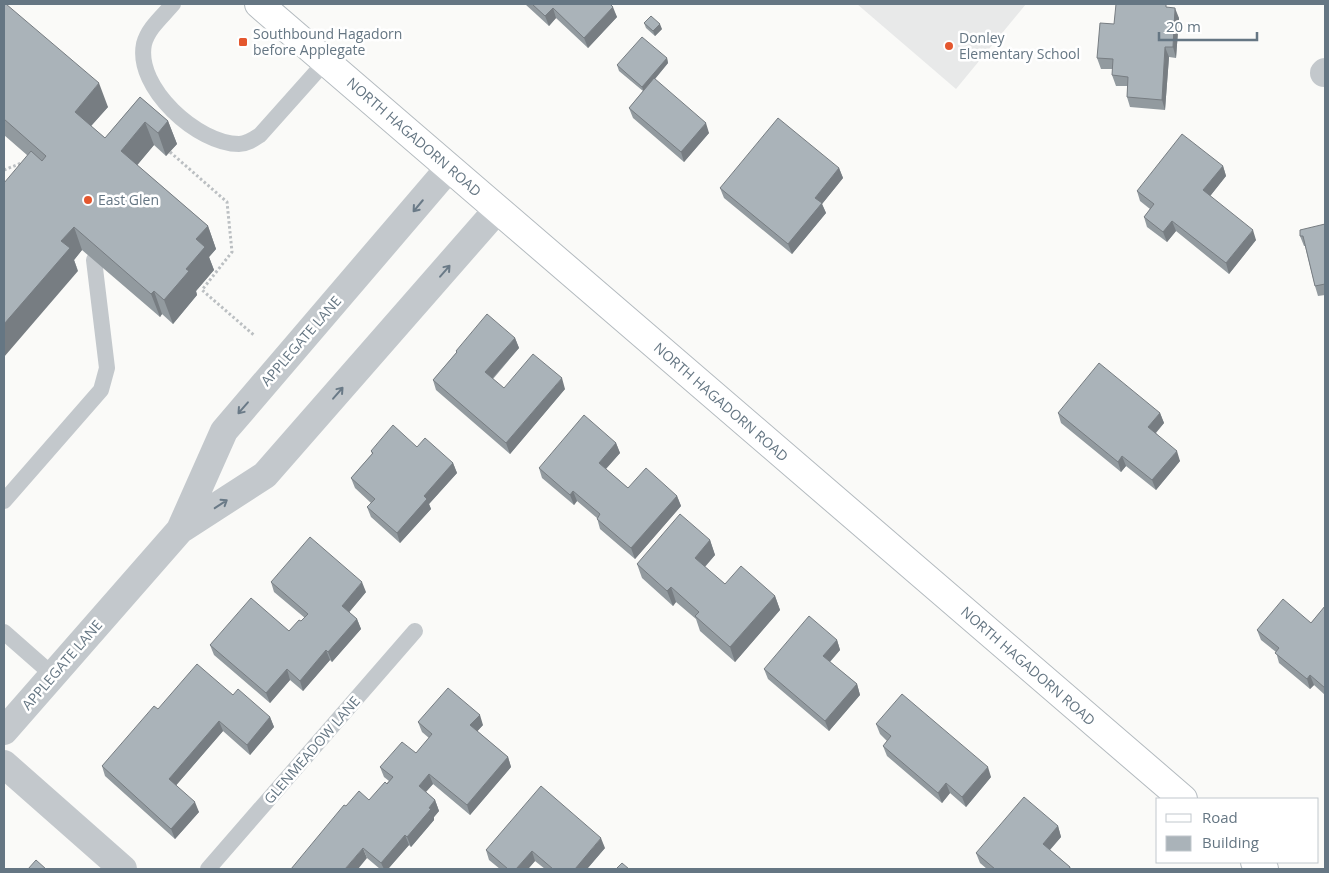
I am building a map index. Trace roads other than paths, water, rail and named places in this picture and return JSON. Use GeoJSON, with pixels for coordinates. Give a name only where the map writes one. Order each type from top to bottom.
{"type":"FeatureCollection","features":[{"type":"Feature","properties":{"kind":"street","name":"NORTH HAGADORN ROAD"},"geometry":{"type":"LineString","coordinates":[[259,4],[1181,798]]}},
{"type":"Feature","properties":{"kind":"street","name":"APPLEGATE LANE"},"geometry":{"type":"LineString","coordinates":[[180,530],[224,431],[449,168]]}},
{"type":"Feature","properties":{"kind":"street","name":"APPLEGATE LANE"},"geometry":{"type":"LineString","coordinates":[[4,731],[180,530],[265,475],[497,210]]}},
{"type":"Feature","properties":{"kind":"street"},"geometry":{"type":"LineString","coordinates":[[4,764],[123,869]]}},
{"type":"Feature","properties":{"kind":"lane"},"geometry":{"type":"LineString","coordinates":[[173,4],[150,30],[144,44],[143,60],[150,83],[164,100],[191,126],[211,138],[240,144],[252,141],[326,61]]}},
{"type":"Feature","properties":{"kind":"lane"},"geometry":{"type":"LineString","coordinates":[[4,501],[101,390],[107,368],[94,260]]}},
{"type":"Feature","properties":{"kind":"lane","name":"GLENMEADOW LANE"},"geometry":{"type":"LineString","coordinates":[[208,869],[415,631]]}},
{"type":"Feature","properties":{"kind":"lane"},"geometry":{"type":"LineString","coordinates":[[4,632],[54,676]]}},
{"type":"Feature","properties":{"kind":"place","name":"Southbound Hagadorn before Applegate"},"geometry":{"type":"Point","coordinates":[243,42]}},
{"type":"Feature","properties":{"kind":"place","name":"Donley Elementary School"},"geometry":{"type":"Point","coordinates":[949,46]}},
{"type":"Feature","properties":{"kind":"place","name":"East Glen"},"geometry":{"type":"Point","coordinates":[88,200]}}]}
